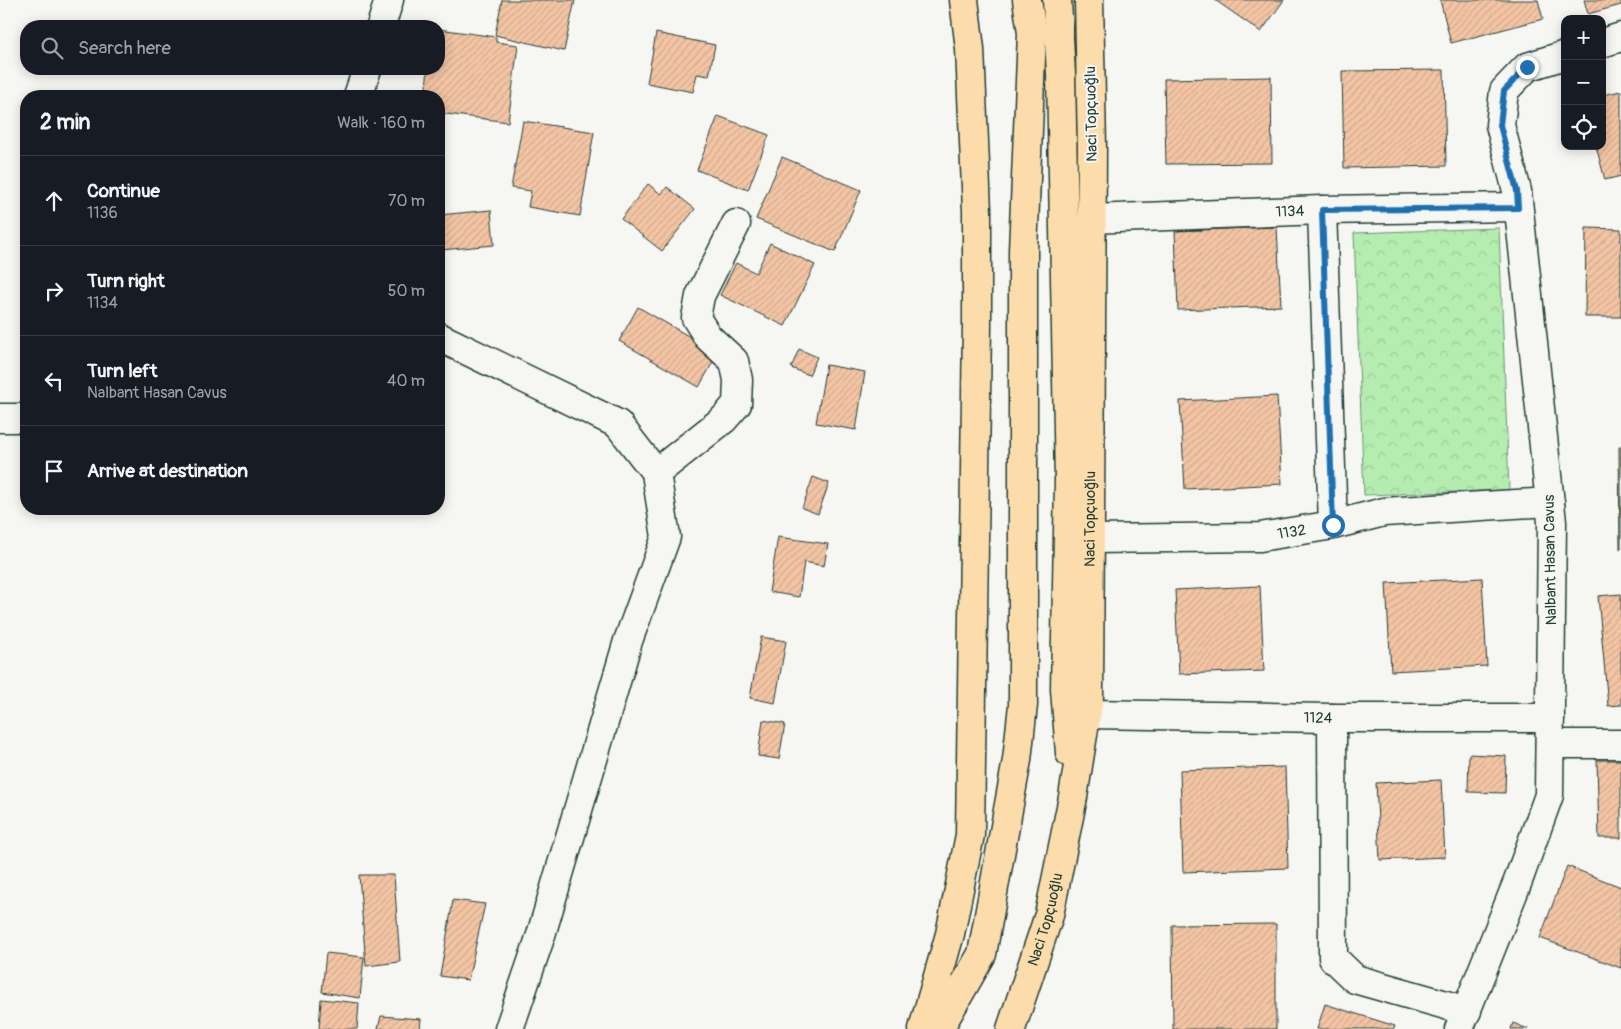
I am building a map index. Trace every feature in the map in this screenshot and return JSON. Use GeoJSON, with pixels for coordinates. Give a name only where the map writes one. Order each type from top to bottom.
{"type":"FeatureCollection","features":[{"type":"Feature","properties":{"kind":"main road"},"geometry":{"type":"LineString","coordinates":[[923,1029],[950,934],[970,835],[977,211],[970,49],[964,0]]}},
{"type":"Feature","properties":{"kind":"main road"},"geometry":{"type":"LineString","coordinates":[[939,1029],[982,954],[1016,760],[1023,705],[1023,251],[1032,33],[1026,0]]}},
{"type":"Feature","properties":{"kind":"main road"},"geometry":{"type":"LineString","coordinates":[[1057,0],[1061,75],[1069,481],[1065,689],[1073,797]]}},
{"type":"Feature","properties":{"kind":"main road","name":"Naci Topçuoğlu"},"geometry":{"type":"LineString","coordinates":[[1012,1029],[1049,915],[1073,797],[1089,697],[1091,539],[1089,0]]}},
{"type":"Feature","properties":{"kind":"main road"},"geometry":{"type":"LineString","coordinates":[[1090,79],[1108,0]]}},
{"type":"Feature","properties":{"kind":"street"},"geometry":{"type":"LineString","coordinates":[[382,20],[389,0]]}},
{"type":"Feature","properties":{"kind":"street"},"geometry":{"type":"LineString","coordinates":[[1606,42],[1621,37]]}},
{"type":"Feature","properties":{"kind":"street","name":"Nalbant Hasan Cavus"},"geometry":{"type":"LineString","coordinates":[[1463,1020],[1550,795],[1552,522],[1517,191],[1500,125],[1504,91],[1527,67],[1561,56]]}},
{"type":"Feature","properties":{"kind":"street"},"geometry":{"type":"LineString","coordinates":[[360,90],[365,75]]}},
{"type":"Feature","properties":{"kind":"street","name":"1134"},"geometry":{"type":"LineString","coordinates":[[1091,219],[1322,210],[1518,208]]}},
{"type":"Feature","properties":{"kind":"street"},"geometry":{"type":"LineString","coordinates":[[1322,210],[1333,525]]}},
{"type":"Feature","properties":{"kind":"street"},"geometry":{"type":"LineString","coordinates":[[656,474],[724,419],[737,404],[738,380],[734,360],[708,336],[696,318],[700,296],[736,224]]}},
{"type":"Feature","properties":{"kind":"street"},"geometry":{"type":"LineString","coordinates":[[445,340],[618,424],[656,474],[666,538],[628,641],[543,926],[509,1029]]}},
{"type":"Feature","properties":{"kind":"street"},"geometry":{"type":"LineString","coordinates":[[0,418],[20,418]]}},
{"type":"Feature","properties":{"kind":"street","name":"1132"},"geometry":{"type":"LineString","coordinates":[[1091,539],[1260,537],[1333,525],[1384,512],[1550,502]]}},
{"type":"Feature","properties":{"kind":"street","name":"1124"},"geometry":{"type":"LineString","coordinates":[[1086,714],[1332,718],[1550,731],[1621,744]]}},
{"type":"Feature","properties":{"kind":"street"},"geometry":{"type":"LineString","coordinates":[[1332,718],[1333,958],[1355,979],[1463,1020]]}},
{"type":"Feature","properties":{"kind":"green space"},"geometry":{"type":"Polygon","coordinates":[[[1499,228],[1509,490],[1364,495],[1354,233],[1499,228]]]}},
{"type":"Feature","properties":{"kind":"building"},"geometry":{"type":"Polygon","coordinates":[[[502,0],[575,0],[564,51],[495,35],[502,0]]]}},
{"type":"Feature","properties":{"kind":"building"},"geometry":{"type":"Polygon","coordinates":[[[1215,0],[1284,0],[1261,32],[1215,0]]]}},
{"type":"Feature","properties":{"kind":"building"},"geometry":{"type":"Polygon","coordinates":[[[1440,0],[1538,0],[1543,19],[1451,43],[1440,0]]]}},
{"type":"Feature","properties":{"kind":"building"},"geometry":{"type":"Polygon","coordinates":[[[1584,0],[1621,0],[1621,5],[1588,14],[1584,0]]]}},
{"type":"Feature","properties":{"kind":"building"},"geometry":{"type":"Polygon","coordinates":[[[445,30],[496,37],[496,42],[518,45],[508,122],[445,114],[445,90],[426,90],[427,75],[445,75],[445,30]]]}},
{"type":"Feature","properties":{"kind":"building"},"geometry":{"type":"Polygon","coordinates":[[[656,33],[715,45],[709,76],[697,74],[693,92],[647,83],[656,33]]]}},
{"type":"Feature","properties":{"kind":"building"},"geometry":{"type":"Polygon","coordinates":[[[1444,70],[1446,166],[1344,168],[1342,71],[1444,70]]]}},
{"type":"Feature","properties":{"kind":"building"},"geometry":{"type":"Polygon","coordinates":[[[1271,77],[1272,163],[1166,164],[1164,79],[1271,77]]]}},
{"type":"Feature","properties":{"kind":"building"},"geometry":{"type":"Polygon","coordinates":[[[1621,91],[1621,176],[1605,180],[1597,150],[1606,150],[1606,94],[1621,91]]]}},
{"type":"Feature","properties":{"kind":"building"},"geometry":{"type":"Polygon","coordinates":[[[718,116],[769,135],[748,190],[697,170],[718,116]]]}},
{"type":"Feature","properties":{"kind":"building"},"geometry":{"type":"Polygon","coordinates":[[[523,121],[594,132],[580,216],[528,207],[531,191],[511,188],[523,121]]]}},
{"type":"Feature","properties":{"kind":"building"},"geometry":{"type":"Polygon","coordinates":[[[782,157],[861,190],[835,252],[756,219],[782,157]]]}},
{"type":"Feature","properties":{"kind":"building"},"geometry":{"type":"Polygon","coordinates":[[[648,184],[661,194],[667,187],[695,209],[662,251],[621,219],[648,184]]]}},
{"type":"Feature","properties":{"kind":"building"},"geometry":{"type":"Polygon","coordinates":[[[491,210],[494,245],[445,250],[445,214],[491,210]]]}},
{"type":"Feature","properties":{"kind":"building"},"geometry":{"type":"Polygon","coordinates":[[[1277,227],[1281,306],[1178,310],[1175,231],[1277,227]]]}},
{"type":"Feature","properties":{"kind":"building"},"geometry":{"type":"Polygon","coordinates":[[[1586,228],[1621,229],[1621,317],[1585,317],[1586,228]]]}},
{"type":"Feature","properties":{"kind":"building"},"geometry":{"type":"Polygon","coordinates":[[[770,243],[815,265],[785,326],[720,295],[736,263],[756,273],[770,243]]]}},
{"type":"Feature","properties":{"kind":"building"},"geometry":{"type":"Polygon","coordinates":[[[638,307],[718,353],[699,387],[619,341],[638,307]]]}},
{"type":"Feature","properties":{"kind":"building"},"geometry":{"type":"Polygon","coordinates":[[[799,349],[817,357],[809,375],[791,368],[799,349]]]}},
{"type":"Feature","properties":{"kind":"building"},"geometry":{"type":"Polygon","coordinates":[[[826,365],[865,372],[856,430],[816,423],[826,365]]]}},
{"type":"Feature","properties":{"kind":"building"},"geometry":{"type":"Polygon","coordinates":[[[1277,396],[1282,484],[1185,489],[1180,401],[1277,396]]]}},
{"type":"Feature","properties":{"kind":"building"},"geometry":{"type":"Polygon","coordinates":[[[1619,446],[1621,446],[1621,549],[1620,549],[1619,446]]]}},
{"type":"Feature","properties":{"kind":"building"},"geometry":{"type":"Polygon","coordinates":[[[813,477],[829,483],[818,514],[802,508],[813,477]]]}},
{"type":"Feature","properties":{"kind":"building"},"geometry":{"type":"Polygon","coordinates":[[[778,537],[828,544],[824,566],[804,562],[799,597],[769,592],[778,537]]]}},
{"type":"Feature","properties":{"kind":"building"},"geometry":{"type":"Polygon","coordinates":[[[1482,578],[1487,666],[1391,671],[1386,583],[1482,578]]]}},
{"type":"Feature","properties":{"kind":"building"},"geometry":{"type":"Polygon","coordinates":[[[1260,586],[1264,671],[1179,674],[1175,590],[1260,586]]]}},
{"type":"Feature","properties":{"kind":"building"},"geometry":{"type":"Polygon","coordinates":[[[1621,594],[1621,705],[1608,706],[1598,596],[1621,594]]]}},
{"type":"Feature","properties":{"kind":"building"},"geometry":{"type":"Polygon","coordinates":[[[761,637],[786,641],[775,703],[750,698],[761,637]]]}},
{"type":"Feature","properties":{"kind":"building"},"geometry":{"type":"Polygon","coordinates":[[[763,720],[785,724],[779,759],[758,756],[763,720]]]}},
{"type":"Feature","properties":{"kind":"building"},"geometry":{"type":"Polygon","coordinates":[[[1469,754],[1506,756],[1505,793],[1468,792],[1469,754]]]}},
{"type":"Feature","properties":{"kind":"building"},"geometry":{"type":"Polygon","coordinates":[[[1597,760],[1621,760],[1621,838],[1599,838],[1597,760]]]}},
{"type":"Feature","properties":{"kind":"building"},"geometry":{"type":"Polygon","coordinates":[[[1285,767],[1288,868],[1183,872],[1180,770],[1285,767]]]}},
{"type":"Feature","properties":{"kind":"building"},"geometry":{"type":"Polygon","coordinates":[[[1441,780],[1445,857],[1380,860],[1376,783],[1441,780]]]}},
{"type":"Feature","properties":{"kind":"building"},"geometry":{"type":"Polygon","coordinates":[[[1567,866],[1621,887],[1621,968],[1540,938],[1567,866]]]}},
{"type":"Feature","properties":{"kind":"building"},"geometry":{"type":"Polygon","coordinates":[[[359,875],[394,875],[400,962],[366,966],[359,875]]]}},
{"type":"Feature","properties":{"kind":"building"},"geometry":{"type":"Polygon","coordinates":[[[453,900],[485,904],[468,980],[440,976],[453,900]]]}},
{"type":"Feature","properties":{"kind":"building"},"geometry":{"type":"Polygon","coordinates":[[[1276,924],[1276,1029],[1173,1029],[1172,925],[1276,924]]]}},
{"type":"Feature","properties":{"kind":"building"},"geometry":{"type":"Polygon","coordinates":[[[326,953],[364,957],[360,998],[322,992],[326,953]]]}},
{"type":"Feature","properties":{"kind":"building"},"geometry":{"type":"Polygon","coordinates":[[[321,999],[359,1003],[357,1029],[319,1029],[321,999]]]}},
{"type":"Feature","properties":{"kind":"building"},"geometry":{"type":"Polygon","coordinates":[[[1325,1004],[1395,1026],[1394,1029],[1317,1029],[1325,1004]]]}},
{"type":"Feature","properties":{"kind":"building"},"geometry":{"type":"Polygon","coordinates":[[[381,1016],[421,1019],[420,1029],[378,1029],[381,1016]]]}},
{"type":"Feature","properties":{"kind":"building"},"geometry":{"type":"Polygon","coordinates":[[[1513,1023],[1528,1029],[1511,1029],[1513,1023]]]}},
{"type":"Feature","properties":{"kind":"route"},"geometry":{"type":"LineString","coordinates":[[1333,525],[1322,210],[1518,208],[1517,191],[1500,125],[1504,91],[1527,67]]}}]}
